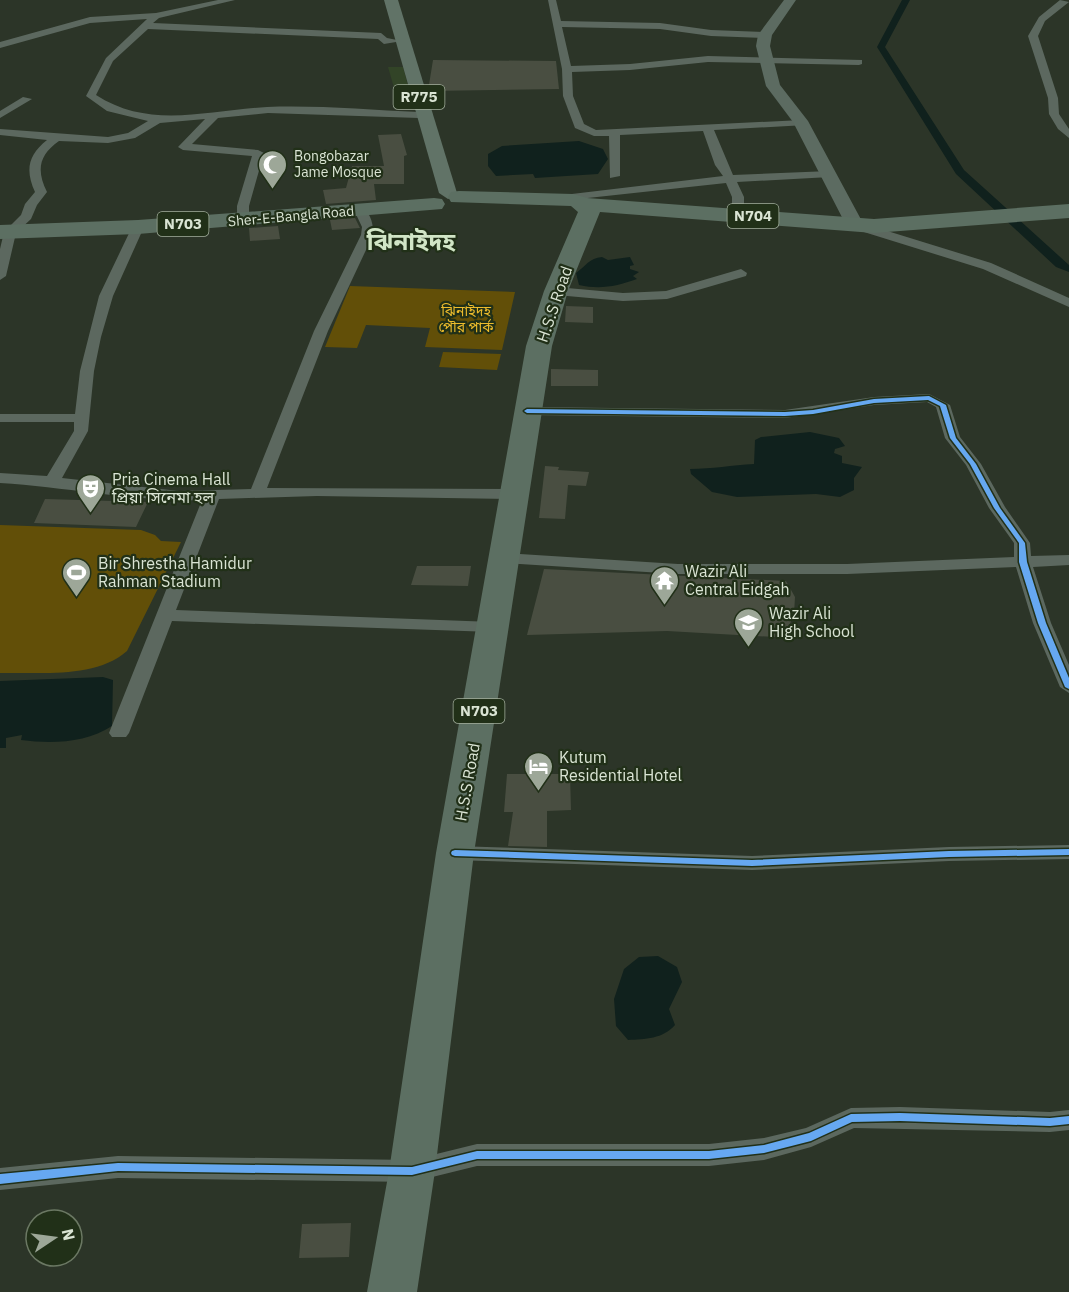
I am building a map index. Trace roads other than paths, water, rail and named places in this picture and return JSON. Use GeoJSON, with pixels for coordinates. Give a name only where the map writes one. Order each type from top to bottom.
{"type":"FeatureCollection","features":[{"type":"Feature","properties":{"kind":"highway","name":"N703"},"geometry":{"type":"LineString","coordinates":[[444,198],[553,201]]}},
{"type":"Feature","properties":{"kind":"highway","name":"Sher-E-Bangla Road"},"geometry":{"type":"LineString","coordinates":[[5,232],[243,220],[363,210],[444,198]]}},
{"type":"Feature","properties":{"kind":"highway","name":"N704"},"geometry":{"type":"LineString","coordinates":[[553,201],[855,225],[1069,211]]}},
{"type":"Feature","properties":{"kind":"highway","name":"H.S.S Road"},"geometry":{"type":"LineString","coordinates":[[392,1292],[412,1171],[454,853],[494,627],[527,411],[539,346],[556,291],[589,212],[553,201]]}},
{"type":"Feature","properties":{"kind":"main road","name":"R775"},"geometry":{"type":"LineString","coordinates":[[384,0],[444,198]]}},
{"type":"Feature","properties":{"kind":"main road","name":"R775"},"geometry":{"type":"LineString","coordinates":[[391,0],[444,198]]}},
{"type":"Feature","properties":{"kind":"street"},"geometry":{"type":"LineString","coordinates":[[0,45],[30,45],[83,21],[156,16],[231,0]]}},
{"type":"Feature","properties":{"kind":"street"},"geometry":{"type":"LineString","coordinates":[[552,0],[567,69],[568,96],[579,126],[594,133],[802,123]]}},
{"type":"Feature","properties":{"kind":"street"},"geometry":{"type":"LineString","coordinates":[[790,0],[765,35],[763,46],[773,86],[802,123],[855,225],[987,266],[1069,303]]}},
{"type":"Feature","properties":{"kind":"street"},"geometry":{"type":"LineString","coordinates":[[1066,0],[1044,16],[1036,26],[1033,36],[1053,98],[1052,108],[1058,123],[1069,135]]}},
{"type":"Feature","properties":{"kind":"street"},"geometry":{"type":"LineString","coordinates":[[156,16],[109,60],[100,82],[92,90],[91,96],[111,109],[158,120],[268,110],[419,115]]}},
{"type":"Feature","properties":{"kind":"street"},"geometry":{"type":"LineString","coordinates":[[559,24],[660,26],[711,33],[765,35]]}},
{"type":"Feature","properties":{"kind":"street"},"geometry":{"type":"LineString","coordinates":[[146,26],[222,27],[343,37],[381,36],[384,41],[397,41]]}},
{"type":"Feature","properties":{"kind":"street"},"geometry":{"type":"LineString","coordinates":[[567,69],[651,66],[708,59],[859,62]]}},
{"type":"Feature","properties":{"kind":"street"},"geometry":{"type":"LineString","coordinates":[[0,115],[27,99]]}},
{"type":"Feature","properties":{"kind":"street"},"geometry":{"type":"LineString","coordinates":[[215,115],[183,147],[258,153],[243,206],[243,220]]}},
{"type":"Feature","properties":{"kind":"street"},"geometry":{"type":"LineString","coordinates":[[0,132],[57,138],[120,138],[131,136],[158,120]]}},
{"type":"Feature","properties":{"kind":"street"},"geometry":{"type":"LineString","coordinates":[[708,129],[721,165],[738,197],[738,214]]}},
{"type":"Feature","properties":{"kind":"street"},"geometry":{"type":"LineString","coordinates":[[614,176],[615,158],[611,143],[615,132]]}},
{"type":"Feature","properties":{"kind":"street"},"geometry":{"type":"LineString","coordinates":[[0,276],[5,232],[27,216],[31,204],[40,194],[33,178],[35,161],[43,149],[57,138]]}},
{"type":"Feature","properties":{"kind":"street"},"geometry":{"type":"LineString","coordinates":[[553,201],[730,179],[830,174]]}},
{"type":"Feature","properties":{"kind":"street"},"geometry":{"type":"LineString","coordinates":[[256,493],[321,331],[367,235],[368,227],[363,210]]}},
{"type":"Feature","properties":{"kind":"street"},"geometry":{"type":"LineString","coordinates":[[52,481],[81,432],[89,358],[105,296],[138,227]]}},
{"type":"Feature","properties":{"kind":"street"},"geometry":{"type":"LineString","coordinates":[[556,291],[623,297],[667,295],[741,273]]}},
{"type":"Feature","properties":{"kind":"street"},"geometry":{"type":"LineString","coordinates":[[527,411],[785,414],[813,412],[874,401],[928,398],[937,400],[943,405],[953,438],[973,464],[997,508],[1022,543],[1023,562],[1042,623],[1069,687]]}},
{"type":"Feature","properties":{"kind":"street"},"geometry":{"type":"LineString","coordinates":[[0,418],[82,418]]}},
{"type":"Feature","properties":{"kind":"street"},"geometry":{"type":"LineString","coordinates":[[0,478],[52,481],[153,494],[212,496],[329,491],[515,494]]}},
{"type":"Feature","properties":{"kind":"street"},"geometry":{"type":"LineString","coordinates":[[119,733],[212,496]]}},
{"type":"Feature","properties":{"kind":"street"},"geometry":{"type":"LineString","coordinates":[[505,558],[678,569],[848,569],[1069,560]]}},
{"type":"Feature","properties":{"kind":"street"},"geometry":{"type":"LineString","coordinates":[[165,615],[494,627]]}},
{"type":"Feature","properties":{"kind":"street"},"geometry":{"type":"LineString","coordinates":[[454,853],[752,863],[949,854],[1069,852]]}},
{"type":"Feature","properties":{"kind":"street"},"geometry":{"type":"LineString","coordinates":[[0,1179],[118,1167],[412,1171],[477,1155],[709,1155],[764,1149],[811,1137],[851,1118],[900,1117],[1050,1122],[1069,1120]]}},
{"type":"Feature","properties":{"kind":"water"},"geometry":{"type":"Polygon","coordinates":[[[579,141],[603,149],[608,159],[598,174],[535,178],[533,174],[496,176],[488,166],[488,154],[502,146],[579,141]]]}},
{"type":"Feature","properties":{"kind":"water"},"geometry":{"type":"Polygon","coordinates":[[[602,257],[608,260],[630,257],[634,265],[630,266],[630,269],[639,272],[633,276],[637,279],[609,286],[579,285],[576,273],[591,261],[602,257]]]}},
{"type":"Feature","properties":{"kind":"water"},"geometry":{"type":"Polygon","coordinates":[[[810,432],[839,438],[845,446],[835,449],[834,453],[842,456],[842,463],[862,467],[854,478],[854,490],[840,497],[816,494],[737,497],[712,492],[691,474],[690,469],[754,464],[755,440],[761,437],[810,432]]]}},
{"type":"Feature","properties":{"kind":"water"},"geometry":{"type":"Polygon","coordinates":[[[103,677],[113,680],[112,726],[91,736],[68,741],[21,740],[22,735],[6,738],[6,748],[0,748],[0,681],[103,677]]]}},
{"type":"Feature","properties":{"kind":"water"},"geometry":{"type":"Polygon","coordinates":[[[658,956],[677,967],[682,982],[669,1009],[675,1025],[659,1036],[628,1040],[616,1026],[614,999],[624,969],[639,957],[658,956]]]}},
{"type":"Feature","properties":{"kind":"waterway"},"geometry":{"type":"LineString","coordinates":[[906,0],[881,47],[960,172],[1060,265],[1069,269]]}},
{"type":"Feature","properties":{"kind":"place","name":"Bongobazar Jame Mosque"},"geometry":{"type":"Point","coordinates":[273,190]}},
{"type":"Feature","properties":{"kind":"place","name":"Pria Cinema Hall প্রিয়া সিনেমা হল"},"geometry":{"type":"Point","coordinates":[91,514]}},
{"type":"Feature","properties":{"kind":"place","name":"Bir Shrestha Hamidur Rahman Stadium"},"geometry":{"type":"Point","coordinates":[77,598]}},
{"type":"Feature","properties":{"kind":"place","name":"Wazir Ali Central Eidgah"},"geometry":{"type":"Point","coordinates":[664,606]}},
{"type":"Feature","properties":{"kind":"place","name":"Wazir Ali High School"},"geometry":{"type":"Point","coordinates":[748,648]}},
{"type":"Feature","properties":{"kind":"place","name":"Kutum Residential Hotel"},"geometry":{"type":"Point","coordinates":[538,792]}},
{"type":"Feature","properties":{"kind":"district","name":"ঝিনাইদহ"},"geometry":{"type":"Point","coordinates":[411,242]}},
{"type":"Feature","properties":{"kind":"park label","name":"ঝিনাইদহ পৌর পার্ক"},"geometry":{"type":"Point","coordinates":[466,320]}}]}
